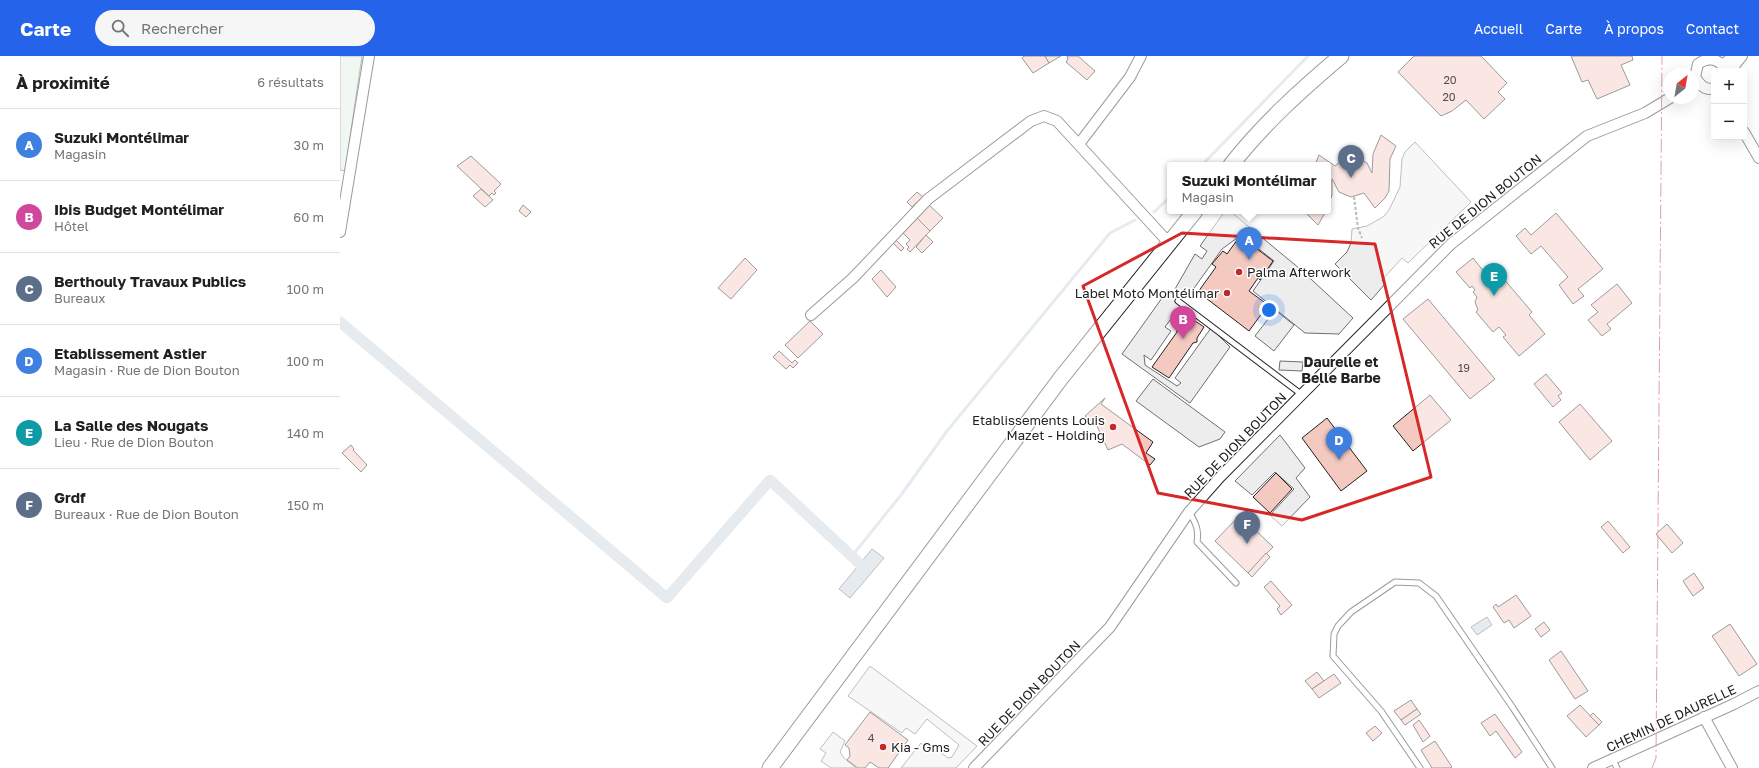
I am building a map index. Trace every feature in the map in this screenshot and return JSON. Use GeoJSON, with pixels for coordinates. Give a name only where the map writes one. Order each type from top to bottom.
{"type":"FeatureCollection","features":[{"type":"Feature","properties":{"kind":"main road"},"geometry":{"type":"LineString","coordinates":[[1233,162],[1243,150],[1299,92],[1341,56]]}},
{"type":"Feature","properties":{"kind":"main road"},"geometry":{"type":"LineString","coordinates":[[770,768],[1061,378],[1193,214]]}},
{"type":"Feature","properties":{"kind":"street"},"geometry":{"type":"LineString","coordinates":[[340,232],[369,56]]}},
{"type":"Feature","properties":{"kind":"street"},"geometry":{"type":"LineString","coordinates":[[1078,144],[1130,77],[1141,56]]}},
{"type":"Feature","properties":{"kind":"street"},"geometry":{"type":"LineString","coordinates":[[1727,68],[1733,56]]}},
{"type":"Feature","properties":{"kind":"street"},"geometry":{"type":"LineString","coordinates":[[1727,68],[1742,56]]}},
{"type":"Feature","properties":{"kind":"street"},"geometry":{"type":"LineString","coordinates":[[1696,68],[1700,58],[1715,59],[1725,68]]}},
{"type":"Feature","properties":{"kind":"street"},"geometry":{"type":"LineString","coordinates":[[1699,87],[1711,89]]}},
{"type":"Feature","properties":{"kind":"street","name":"RUE DE DION BOUTON"},"geometry":{"type":"LineString","coordinates":[[974,768],[1110,627],[1189,512],[1220,477],[1451,244],[1587,136],[1645,113],[1663,102]]}},
{"type":"Feature","properties":{"kind":"street"},"geometry":{"type":"LineString","coordinates":[[811,315],[853,278],[928,199],[1031,121],[1044,116],[1056,121],[1169,243]]}},
{"type":"Feature","properties":{"kind":"street"},"geometry":{"type":"LineString","coordinates":[[1747,137],[1759,158]]}},
{"type":"Feature","properties":{"kind":"street","name":"CHEMIN DE DAURELLE"},"geometry":{"type":"LineString","coordinates":[[1593,768],[1615,764],[1704,716],[1734,704],[1759,691]]}},
{"type":"Feature","properties":{"kind":"street"},"geometry":{"type":"LineString","coordinates":[[1704,716],[1732,768]]}},
{"type":"Feature","properties":{"kind":"lane"},"geometry":{"type":"LineString","coordinates":[[1178,301],[1301,394]]}},
{"type":"Feature","properties":{"kind":"lane"},"geometry":{"type":"LineString","coordinates":[[1189,512],[1196,523],[1199,533],[1197,542],[1236,583]]}},
{"type":"Feature","properties":{"kind":"lane"},"geometry":{"type":"LineString","coordinates":[[1420,768],[1381,711],[1333,656],[1334,634],[1338,626],[1351,612],[1395,582],[1420,583],[1436,596],[1513,708],[1552,768]]}},
{"type":"Feature","properties":{"kind":"path"},"geometry":{"type":"LineString","coordinates":[[1354,197],[1358,228],[1362,238]]}},
{"type":"Feature","properties":{"kind":"highlighted area"},"geometry":{"type":"Polygon","coordinates":[[[1182,233],[1375,244],[1431,477],[1302,520],[1158,493],[1083,286],[1182,233]]]}},
{"type":"Feature","properties":{"kind":"green space"},"geometry":{"type":"Polygon","coordinates":[[[340,56],[362,56],[345,171],[340,170],[340,56]]]}},
{"type":"Feature","properties":{"kind":"shaded area"},"geometry":{"type":"Polygon","coordinates":[[[1415,142],[1471,202],[1408,263],[1402,258],[1382,280],[1385,284],[1371,300],[1335,264],[1347,252],[1351,243],[1352,229],[1367,226],[1383,217],[1389,210],[1400,187],[1402,159],[1405,152],[1415,142]]]}},
{"type":"Feature","properties":{"kind":"shaded area"},"geometry":{"type":"Polygon","coordinates":[[[1223,214],[1234,214],[1300,269],[1353,318],[1339,334],[1305,333],[1253,291],[1274,261],[1241,235],[1222,249],[1187,298],[1175,289],[1195,254],[1202,259],[1207,251],[1200,246],[1223,214]]]}},
{"type":"Feature","properties":{"kind":"shaded area"},"geometry":{"type":"Polygon","coordinates":[[[1167,291],[1183,302],[1177,311],[1180,314],[1176,318],[1173,316],[1165,327],[1171,331],[1151,360],[1144,355],[1145,365],[1177,386],[1181,383],[1175,378],[1211,328],[1230,347],[1190,403],[1122,354],[1167,291]]]}},
{"type":"Feature","properties":{"kind":"shaded area"},"geometry":{"type":"Polygon","coordinates":[[[1275,310],[1294,325],[1274,351],[1255,336],[1275,310]]]}},
{"type":"Feature","properties":{"kind":"shaded area"},"geometry":{"type":"Polygon","coordinates":[[[1280,361],[1303,362],[1302,371],[1279,370],[1280,361]]]}},
{"type":"Feature","properties":{"kind":"shaded area"},"geometry":{"type":"Polygon","coordinates":[[[1153,379],[1225,432],[1220,439],[1199,447],[1136,401],[1153,379]]]}},
{"type":"Feature","properties":{"kind":"shaded area"},"geometry":{"type":"Polygon","coordinates":[[[1280,435],[1305,468],[1296,478],[1310,497],[1282,526],[1270,515],[1294,489],[1275,472],[1252,495],[1235,481],[1280,435]]]}},
{"type":"Feature","properties":{"kind":"shaded area"},"geometry":{"type":"Polygon","coordinates":[[[872,549],[884,558],[850,598],[839,589],[872,549]]]}},
{"type":"Feature","properties":{"kind":"shaded area"},"geometry":{"type":"Polygon","coordinates":[[[1487,617],[1492,625],[1477,635],[1471,627],[1487,617]]]}},
{"type":"Feature","properties":{"kind":"shaded area"},"geometry":{"type":"Polygon","coordinates":[[[870,666],[977,746],[956,768],[901,768],[921,743],[924,746],[927,742],[948,758],[952,757],[959,745],[927,719],[915,734],[906,728],[902,733],[848,696],[870,666]]]}},
{"type":"Feature","properties":{"kind":"shaded area"},"geometry":{"type":"Polygon","coordinates":[[[833,732],[845,741],[840,752],[844,758],[856,768],[831,768],[821,761],[826,753],[820,749],[833,732]]]}},
{"type":"Feature","properties":{"kind":"building"},"geometry":{"type":"Polygon","coordinates":[[[1024,56],[1045,56],[1049,63],[1033,73],[1022,58],[1024,56]]]}},
{"type":"Feature","properties":{"kind":"building"},"geometry":{"type":"Polygon","coordinates":[[[1045,56],[1061,56],[1049,63],[1045,56]]]}},
{"type":"Feature","properties":{"kind":"building"},"geometry":{"type":"Polygon","coordinates":[[[1067,56],[1078,56],[1095,71],[1087,80],[1066,62],[1068,59],[1067,56]]]}},
{"type":"Feature","properties":{"kind":"building"},"geometry":{"type":"Polygon","coordinates":[[[1414,56],[1481,56],[1507,83],[1498,92],[1505,99],[1484,119],[1466,100],[1452,111],[1441,116],[1398,72],[1414,56]]]}},
{"type":"Feature","properties":{"kind":"building"},"geometry":{"type":"Polygon","coordinates":[[[1571,56],[1632,56],[1633,60],[1621,65],[1630,85],[1597,99],[1588,80],[1582,82],[1571,56]]]}},
{"type":"Feature","properties":{"kind":"building"},"geometry":{"type":"Polygon","coordinates":[[[1381,135],[1396,146],[1390,159],[1389,191],[1385,198],[1375,208],[1364,193],[1351,197],[1339,192],[1332,179],[1331,198],[1331,163],[1335,166],[1346,157],[1358,158],[1367,163],[1372,173],[1373,154],[1381,135]]]}},
{"type":"Feature","properties":{"kind":"building"},"geometry":{"type":"Polygon","coordinates":[[[1319,155],[1329,162],[1316,162],[1319,155]]]}},
{"type":"Feature","properties":{"kind":"building"},"geometry":{"type":"Polygon","coordinates":[[[471,156],[501,184],[494,191],[496,193],[494,195],[492,193],[489,196],[457,166],[471,156]]]}},
{"type":"Feature","properties":{"kind":"building"},"geometry":{"type":"Polygon","coordinates":[[[481,189],[493,200],[485,207],[473,196],[481,189]]]}},
{"type":"Feature","properties":{"kind":"building"},"geometry":{"type":"Polygon","coordinates":[[[917,192],[923,197],[912,207],[907,202],[917,192]]]}},
{"type":"Feature","properties":{"kind":"building"},"geometry":{"type":"Polygon","coordinates":[[[523,205],[531,212],[526,217],[519,211],[523,205]]]}},
{"type":"Feature","properties":{"kind":"building"},"geometry":{"type":"Polygon","coordinates":[[[929,205],[943,218],[930,231],[917,218],[929,205]]]}},
{"type":"Feature","properties":{"kind":"building"},"geometry":{"type":"Polygon","coordinates":[[[1556,213],[1603,269],[1578,289],[1584,296],[1573,304],[1559,285],[1568,277],[1541,246],[1531,254],[1516,236],[1525,228],[1531,235],[1556,213]]]}},
{"type":"Feature","properties":{"kind":"building"},"geometry":{"type":"Polygon","coordinates":[[[1307,214],[1324,214],[1318,225],[1307,214]]]}},
{"type":"Feature","properties":{"kind":"building"},"geometry":{"type":"Polygon","coordinates":[[[917,218],[930,231],[910,252],[907,249],[909,247],[906,244],[910,240],[903,233],[917,218]]]}},
{"type":"Feature","properties":{"kind":"building"},"geometry":{"type":"Polygon","coordinates":[[[926,235],[933,242],[922,253],[916,247],[926,235]]]}},
{"type":"Feature","properties":{"kind":"building"},"geometry":{"type":"Polygon","coordinates":[[[1240,236],[1273,261],[1260,280],[1258,278],[1249,291],[1268,305],[1249,331],[1198,292],[1216,267],[1212,264],[1223,251],[1227,254],[1240,236]]]}},
{"type":"Feature","properties":{"kind":"building"},"geometry":{"type":"Polygon","coordinates":[[[896,240],[904,248],[901,251],[893,243],[896,240]]]}},
{"type":"Feature","properties":{"kind":"building"},"geometry":{"type":"Polygon","coordinates":[[[745,258],[757,270],[731,299],[718,288],[745,258]]]}},
{"type":"Feature","properties":{"kind":"building"},"geometry":{"type":"Polygon","coordinates":[[[1473,258],[1489,278],[1497,271],[1532,312],[1529,315],[1545,334],[1519,356],[1503,337],[1506,335],[1499,327],[1493,332],[1476,312],[1478,310],[1475,302],[1477,297],[1473,292],[1475,290],[1472,286],[1470,288],[1456,272],[1473,258]]]}},
{"type":"Feature","properties":{"kind":"building"},"geometry":{"type":"Polygon","coordinates":[[[881,270],[896,287],[887,297],[872,279],[881,270]]]}},
{"type":"Feature","properties":{"kind":"building"},"geometry":{"type":"Polygon","coordinates":[[[1617,284],[1632,303],[1607,324],[1611,329],[1602,336],[1588,320],[1598,312],[1591,305],[1617,284]]]}},
{"type":"Feature","properties":{"kind":"building"},"geometry":{"type":"Polygon","coordinates":[[[1428,299],[1495,379],[1470,399],[1403,319],[1428,299]]]}},
{"type":"Feature","properties":{"kind":"building"},"geometry":{"type":"Polygon","coordinates":[[[1188,316],[1204,327],[1197,338],[1197,342],[1193,343],[1169,378],[1152,367],[1177,332],[1177,327],[1181,327],[1188,316]]]}},
{"type":"Feature","properties":{"kind":"building"},"geometry":{"type":"Polygon","coordinates":[[[810,321],[823,334],[798,358],[785,345],[810,321]]]}},
{"type":"Feature","properties":{"kind":"building"},"geometry":{"type":"Polygon","coordinates":[[[779,351],[792,363],[795,360],[798,363],[793,368],[790,365],[786,369],[773,357],[779,351]]]}},
{"type":"Feature","properties":{"kind":"building"},"geometry":{"type":"Polygon","coordinates":[[[1546,374],[1562,393],[1558,396],[1561,400],[1553,407],[1534,384],[1546,374]]]}},
{"type":"Feature","properties":{"kind":"building"},"geometry":{"type":"Polygon","coordinates":[[[1430,395],[1451,420],[1413,451],[1393,426],[1430,395]]]}},
{"type":"Feature","properties":{"kind":"building"},"geometry":{"type":"Polygon","coordinates":[[[1105,398],[1101,404],[1153,442],[1146,453],[1155,459],[1150,465],[1122,444],[1108,450],[1096,424],[1085,416],[1105,398]]]}},
{"type":"Feature","properties":{"kind":"building"},"geometry":{"type":"Polygon","coordinates":[[[1580,404],[1612,441],[1590,460],[1559,422],[1580,404]]]}},
{"type":"Feature","properties":{"kind":"building"},"geometry":{"type":"Polygon","coordinates":[[[1327,418],[1367,471],[1341,491],[1302,438],[1327,418]]]}},
{"type":"Feature","properties":{"kind":"building"},"geometry":{"type":"Polygon","coordinates":[[[351,445],[354,449],[353,450],[367,465],[361,472],[342,453],[351,445]]]}},
{"type":"Feature","properties":{"kind":"building"},"geometry":{"type":"Polygon","coordinates":[[[1276,473],[1292,489],[1270,513],[1253,497],[1276,473]]]}},
{"type":"Feature","properties":{"kind":"building"},"geometry":{"type":"Polygon","coordinates":[[[1240,515],[1273,547],[1248,573],[1215,541],[1240,515]]]}},
{"type":"Feature","properties":{"kind":"building"},"geometry":{"type":"Polygon","coordinates":[[[1608,521],[1630,547],[1623,553],[1601,527],[1608,521]]]}},
{"type":"Feature","properties":{"kind":"building"},"geometry":{"type":"Polygon","coordinates":[[[1667,524],[1683,543],[1672,553],[1656,534],[1667,524]]]}},
{"type":"Feature","properties":{"kind":"building"},"geometry":{"type":"Polygon","coordinates":[[[1266,553],[1270,557],[1252,577],[1248,573],[1266,553]]]}},
{"type":"Feature","properties":{"kind":"building"},"geometry":{"type":"Polygon","coordinates":[[[1694,573],[1704,588],[1693,596],[1683,581],[1694,573]]]}},
{"type":"Feature","properties":{"kind":"building"},"geometry":{"type":"Polygon","coordinates":[[[1271,581],[1292,605],[1281,615],[1277,609],[1280,606],[1264,587],[1271,581]]]}},
{"type":"Feature","properties":{"kind":"building"},"geometry":{"type":"Polygon","coordinates":[[[1516,595],[1531,616],[1514,628],[1509,620],[1504,623],[1493,607],[1496,604],[1498,607],[1516,595]]]}},
{"type":"Feature","properties":{"kind":"building"},"geometry":{"type":"Polygon","coordinates":[[[1544,622],[1550,630],[1541,637],[1535,629],[1544,622]]]}},
{"type":"Feature","properties":{"kind":"building"},"geometry":{"type":"Polygon","coordinates":[[[1730,624],[1757,664],[1739,676],[1712,636],[1730,624]]]}},
{"type":"Feature","properties":{"kind":"building"},"geometry":{"type":"Polygon","coordinates":[[[1561,651],[1588,691],[1575,699],[1549,660],[1561,651]]]}},
{"type":"Feature","properties":{"kind":"building"},"geometry":{"type":"Polygon","coordinates":[[[1317,672],[1324,681],[1312,689],[1305,681],[1317,672]]]}},
{"type":"Feature","properties":{"kind":"building"},"geometry":{"type":"Polygon","coordinates":[[[1334,674],[1341,683],[1319,698],[1312,689],[1334,674]]]}},
{"type":"Feature","properties":{"kind":"building"},"geometry":{"type":"Polygon","coordinates":[[[1411,700],[1417,709],[1401,720],[1394,711],[1411,700]]]}},
{"type":"Feature","properties":{"kind":"building"},"geometry":{"type":"Polygon","coordinates":[[[1580,705],[1599,725],[1586,737],[1567,716],[1580,705]]]}},
{"type":"Feature","properties":{"kind":"building"},"geometry":{"type":"Polygon","coordinates":[[[1417,709],[1421,714],[1405,725],[1401,720],[1417,709]]]}},
{"type":"Feature","properties":{"kind":"building"},"geometry":{"type":"Polygon","coordinates":[[[870,712],[908,740],[888,768],[879,768],[870,762],[865,768],[858,768],[847,760],[850,756],[849,748],[845,745],[870,712]]]}},
{"type":"Feature","properties":{"kind":"building"},"geometry":{"type":"Polygon","coordinates":[[[1593,713],[1602,722],[1599,725],[1590,716],[1593,713]]]}},
{"type":"Feature","properties":{"kind":"building"},"geometry":{"type":"Polygon","coordinates":[[[1495,714],[1522,752],[1515,758],[1496,731],[1490,736],[1481,723],[1495,714]]]}},
{"type":"Feature","properties":{"kind":"building"},"geometry":{"type":"Polygon","coordinates":[[[1419,720],[1430,736],[1423,742],[1413,725],[1419,720]]]}},
{"type":"Feature","properties":{"kind":"building"},"geometry":{"type":"Polygon","coordinates":[[[1375,726],[1382,733],[1373,741],[1366,733],[1375,726]]]}},
{"type":"Feature","properties":{"kind":"building"},"geometry":{"type":"Polygon","coordinates":[[[1435,741],[1452,767],[1432,768],[1421,750],[1435,741]]]}},
{"type":"Feature","properties":{"kind":"waterway"},"geometry":{"type":"LineString","coordinates":[[1205,162],[1308,56]]}},
{"type":"Feature","properties":{"kind":"waterway"},"geometry":{"type":"LineString","coordinates":[[1154,212],[1167,200]]}},
{"type":"Feature","properties":{"kind":"waterway"},"geometry":{"type":"LineString","coordinates":[[852,556],[901,495],[947,431],[1110,233],[1135,220]]}},
{"type":"Feature","properties":{"kind":"waterway"},"geometry":{"type":"LineString","coordinates":[[340,322],[667,598],[770,480],[860,564]]}},
{"type":"Feature","properties":{"kind":"power"},"geometry":{"type":"LineString","coordinates":[[1652,768],[1656,758],[1662,56]]}},
{"type":"Feature","properties":{"kind":"place","name":"Berthouly Travaux Publics"},"geometry":{"type":"Point","coordinates":[1351,178]}},
{"type":"Feature","properties":{"kind":"place","name":"Suzuki Montélimar"},"geometry":{"type":"Point","coordinates":[1249,260]}},
{"type":"Feature","properties":{"kind":"place","name":"Palma Afterwork"},"geometry":{"type":"Point","coordinates":[1239,272]}},
{"type":"Feature","properties":{"kind":"place","name":"Label Moto Montélimar"},"geometry":{"type":"Point","coordinates":[1227,293]}},
{"type":"Feature","properties":{"kind":"place","name":"La Salle des Nougats"},"geometry":{"type":"Point","coordinates":[1494,296]}},
{"type":"Feature","properties":{"kind":"place","name":"Ibis Budget Montélimar"},"geometry":{"type":"Point","coordinates":[1183,339]}},
{"type":"Feature","properties":{"kind":"place","name":"Etablissements Louis Mazet - Holding"},"geometry":{"type":"Point","coordinates":[1113,427]}},
{"type":"Feature","properties":{"kind":"place","name":"Etablissement Astier"},"geometry":{"type":"Point","coordinates":[1339,460]}},
{"type":"Feature","properties":{"kind":"place","name":"Grdf"},"geometry":{"type":"Point","coordinates":[1247,544]}},
{"type":"Feature","properties":{"kind":"place","name":"Kia - Gms"},"geometry":{"type":"Point","coordinates":[883,747]}},
{"type":"Feature","properties":{"kind":"district","name":"Daurelle et Belle Barbe"},"geometry":{"type":"Point","coordinates":[1341,370]}}]}
